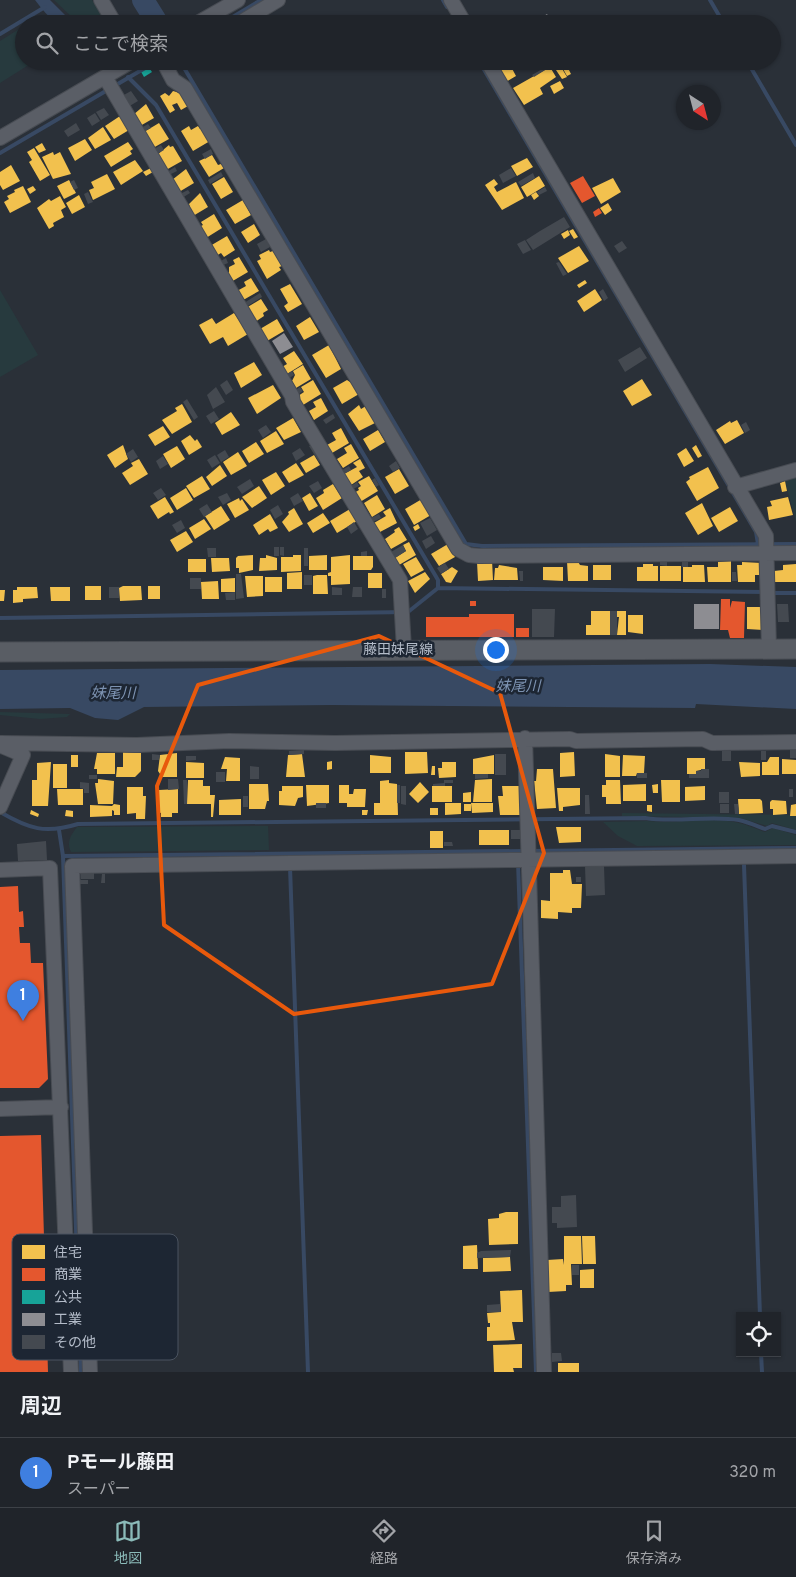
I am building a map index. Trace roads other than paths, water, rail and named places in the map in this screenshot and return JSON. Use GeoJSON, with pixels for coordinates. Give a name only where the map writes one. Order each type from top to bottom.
{"type":"FeatureCollection","features":[{"type":"Feature","properties":{"kind":"main road","name":"藤田妹尾線"},"geometry":{"type":"LineString","coordinates":[[0,652],[796,649]]}},
{"type":"Feature","properties":{"kind":"street"},"geometry":{"type":"LineString","coordinates":[[101,0],[110,15]]}},
{"type":"Feature","properties":{"kind":"street"},"geometry":{"type":"LineString","coordinates":[[212,15],[238,0]]}},
{"type":"Feature","properties":{"kind":"street"},"geometry":{"type":"LineString","coordinates":[[253,15],[278,0]]}},
{"type":"Feature","properties":{"kind":"street"},"geometry":{"type":"LineString","coordinates":[[451,0],[460,15]]}},
{"type":"Feature","properties":{"kind":"street"},"geometry":{"type":"LineString","coordinates":[[0,138],[109,84],[123,70]]}},
{"type":"Feature","properties":{"kind":"street"},"geometry":{"type":"LineString","coordinates":[[171,70],[173,80],[185,88],[458,549],[469,555],[479,556],[767,547],[796,554]]}},
{"type":"Feature","properties":{"kind":"street"},"geometry":{"type":"LineString","coordinates":[[492,70],[735,487],[767,547],[768,649]]}},
{"type":"Feature","properties":{"kind":"street"},"geometry":{"type":"LineString","coordinates":[[109,84],[292,396],[293,402],[400,580],[404,649]]}},
{"type":"Feature","properties":{"kind":"street"},"geometry":{"type":"LineString","coordinates":[[735,487],[796,470]]}},
{"type":"Feature","properties":{"kind":"street"},"geometry":{"type":"LineString","coordinates":[[525,738],[527,821],[524,857],[544,1372]]}},
{"type":"Feature","properties":{"kind":"street"},"geometry":{"type":"LineString","coordinates":[[1,743],[44,742],[137,745],[229,741],[335,744],[525,738],[570,739],[576,742],[703,739],[712,743],[796,742]]}},
{"type":"Feature","properties":{"kind":"street"},"geometry":{"type":"LineString","coordinates":[[1,805],[23,755],[44,742]]}},
{"type":"Feature","properties":{"kind":"street"},"geometry":{"type":"LineString","coordinates":[[1,743],[4,747],[23,755]]}},
{"type":"Feature","properties":{"kind":"street"},"geometry":{"type":"LineString","coordinates":[[0,870],[62,868],[99,864],[290,863],[524,857],[796,856]]}},
{"type":"Feature","properties":{"kind":"street"},"geometry":{"type":"LineString","coordinates":[[62,868],[61,1107],[66,1234]]}},
{"type":"Feature","properties":{"kind":"street"},"geometry":{"type":"LineString","coordinates":[[62,868],[82,1234]]}},
{"type":"Feature","properties":{"kind":"street"},"geometry":{"type":"LineString","coordinates":[[0,1109],[61,1107]]}},
{"type":"Feature","properties":{"kind":"water"},"geometry":{"type":"Polygon","coordinates":[[[35,0],[50,0],[65,15],[48,15],[35,0]]]}},
{"type":"Feature","properties":{"kind":"water","name":"妹尾川"},"geometry":{"type":"Polygon","coordinates":[[[710,664],[796,667],[796,709],[696,704],[695,708],[332,705],[144,707],[118,720],[95,718],[70,708],[0,709],[0,670],[710,664]]]}},
{"type":"Feature","properties":{"kind":"waterway"},"geometry":{"type":"LineString","coordinates":[[143,0],[152,15]]}},
{"type":"Feature","properties":{"kind":"waterway"},"geometry":{"type":"LineString","coordinates":[[236,15],[261,0]]}},
{"type":"Feature","properties":{"kind":"waterway"},"geometry":{"type":"LineString","coordinates":[[443,0],[447,7]]}},
{"type":"Feature","properties":{"kind":"waterway"},"geometry":{"type":"LineString","coordinates":[[710,0],[719,15]]}},
{"type":"Feature","properties":{"kind":"waterway"},"geometry":{"type":"LineString","coordinates":[[32,15],[45,7]]}},
{"type":"Feature","properties":{"kind":"waterway"},"geometry":{"type":"LineString","coordinates":[[0,34],[15,25]]}},
{"type":"Feature","properties":{"kind":"waterway"},"geometry":{"type":"LineString","coordinates":[[0,153],[142,70]]}},
{"type":"Feature","properties":{"kind":"waterway"},"geometry":{"type":"LineString","coordinates":[[185,70],[466,544],[482,546],[796,544]]}},
{"type":"Feature","properties":{"kind":"waterway"},"geometry":{"type":"LineString","coordinates":[[484,70],[756,532],[758,544]]}},
{"type":"Feature","properties":{"kind":"waterway"},"geometry":{"type":"LineString","coordinates":[[752,70],[796,145]]}},
{"type":"Feature","properties":{"kind":"waterway"},"geometry":{"type":"LineString","coordinates":[[128,77],[156,105],[438,580],[438,588]]}},
{"type":"Feature","properties":{"kind":"waterway"},"geometry":{"type":"LineString","coordinates":[[0,618],[408,612],[438,588],[764,592]]}},
{"type":"Feature","properties":{"kind":"waterway"},"geometry":{"type":"LineString","coordinates":[[771,593],[796,593]]}},
{"type":"Feature","properties":{"kind":"waterway"},"geometry":{"type":"LineString","coordinates":[[0,812],[29,826],[46,829],[56,829],[78,824],[645,818],[669,820],[716,818],[742,821],[765,829],[772,826],[796,832]]}},
{"type":"Feature","properties":{"kind":"waterway"},"geometry":{"type":"LineString","coordinates":[[59,830],[63,856],[76,1234]]}},
{"type":"Feature","properties":{"kind":"waterway"},"geometry":{"type":"LineString","coordinates":[[63,856],[796,848]]}},
{"type":"Feature","properties":{"kind":"waterway"},"geometry":{"type":"LineString","coordinates":[[518,862],[536,1372]]}},
{"type":"Feature","properties":{"kind":"waterway"},"geometry":{"type":"LineString","coordinates":[[744,865],[760,1312]]}},
{"type":"Feature","properties":{"kind":"waterway"},"geometry":{"type":"LineString","coordinates":[[290,867],[308,1372]]}},
{"type":"Feature","properties":{"kind":"waterway"},"geometry":{"type":"LineString","coordinates":[[761,1357],[762,1372]]}},
{"type":"Feature","properties":{"kind":"waterway"},"geometry":{"type":"LineString","coordinates":[[81,1360],[81,1372]]}},
{"type":"Feature","properties":{"kind":"place","name":"Pモール藤田"},"geometry":{"type":"Point","coordinates":[23,1021]}}]}
